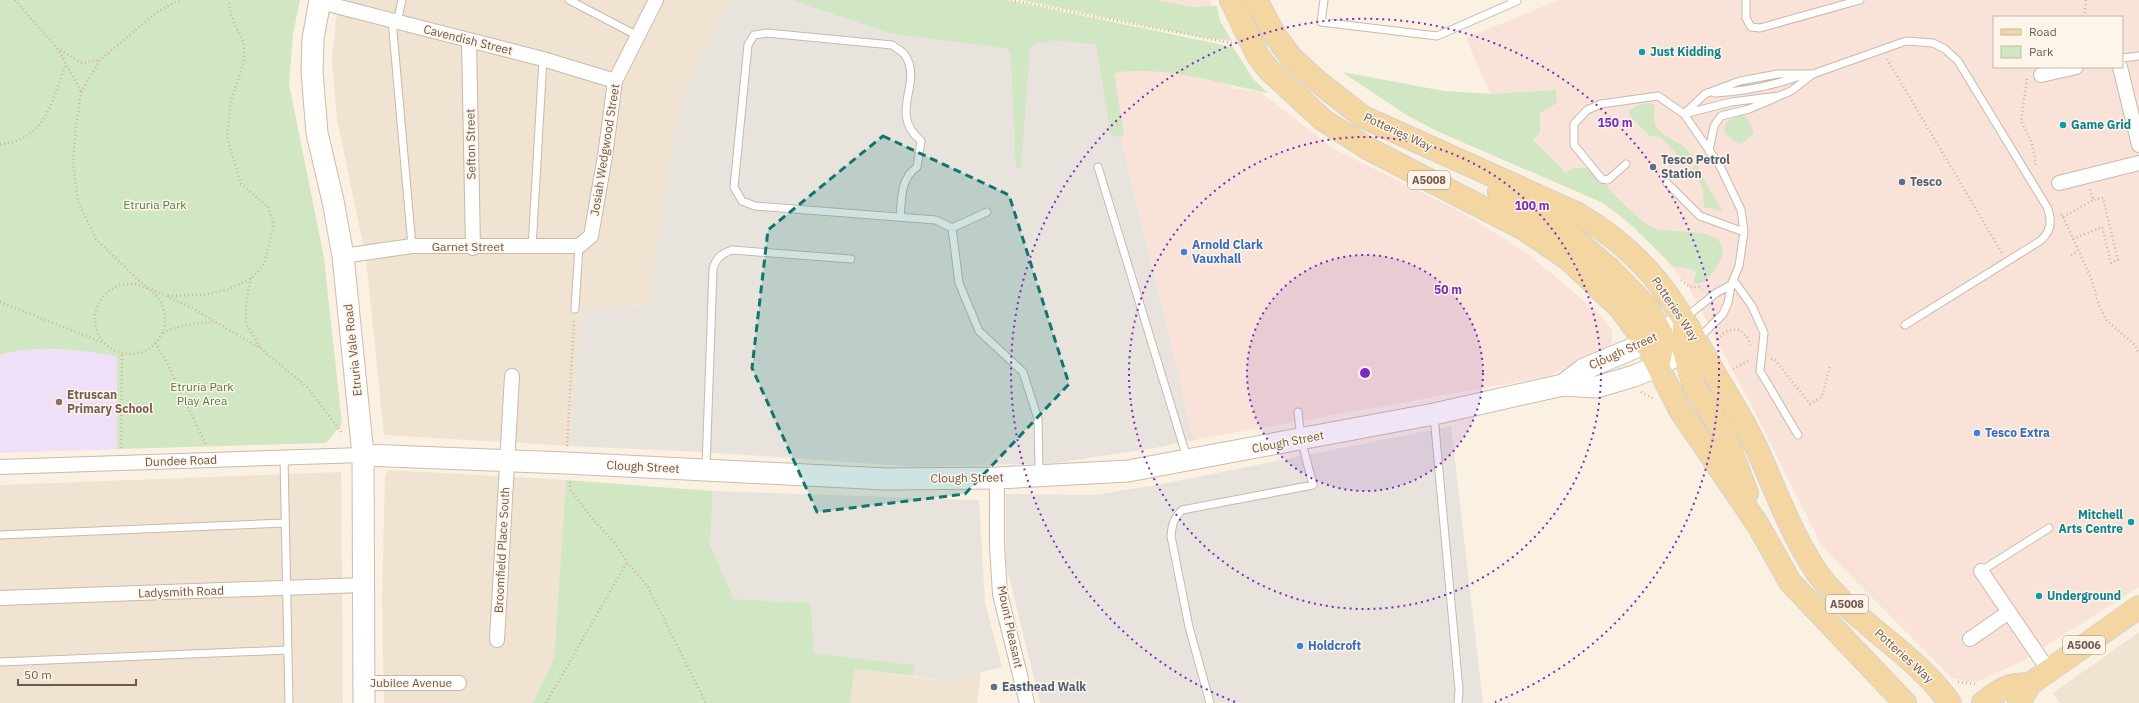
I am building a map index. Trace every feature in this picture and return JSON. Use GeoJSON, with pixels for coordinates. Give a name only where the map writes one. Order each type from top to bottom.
{"type":"FeatureCollection","features":[{"type":"Feature","properties":{"kind":"main road","name":"A5008"},"geometry":{"type":"LineString","coordinates":[[1231,0],[1252,46],[1269,70],[1323,120],[1367,148],[1524,229],[1568,259],[1654,338]]}},
{"type":"Feature","properties":{"kind":"main road","name":"Potteries Way"},"geometry":{"type":"LineString","coordinates":[[1256,0],[1272,31],[1291,57],[1317,81],[1363,117],[1544,198],[1603,229],[1629,250],[1660,283],[1684,318],[1690,346],[1755,446],[1795,536],[1818,574],[1835,593],[1931,680],[1950,703]]}},
{"type":"Feature","properties":{"kind":"main road","name":"A5008"},"geometry":{"type":"LineString","coordinates":[[1363,117],[1423,153],[1492,188],[1564,230],[1610,269],[1647,307],[1654,338]]}},
{"type":"Feature","properties":{"kind":"main road"},"geometry":{"type":"LineString","coordinates":[[1654,338],[1663,345],[1658,366]]}},
{"type":"Feature","properties":{"kind":"main road","name":"A5008"},"geometry":{"type":"LineString","coordinates":[[1690,346],[1694,386],[1725,435],[1758,525]]}},
{"type":"Feature","properties":{"kind":"main road","name":"A5008"},"geometry":{"type":"LineString","coordinates":[[1658,366],[1674,398],[1758,525],[1790,582],[1905,703]]}},
{"type":"Feature","properties":{"kind":"main road","name":"A5006"},"geometry":{"type":"LineString","coordinates":[[2019,703],[2030,684],[2139,607]]}},
{"type":"Feature","properties":{"kind":"main road"},"geometry":{"type":"LineString","coordinates":[[1983,693],[2001,690],[2012,684],[2030,684]]}},
{"type":"Feature","properties":{"kind":"street","name":"Josiah Wedgwood Street"},"geometry":{"type":"LineString","coordinates":[[579,246],[591,236],[605,156],[615,81],[656,0]]}},
{"type":"Feature","properties":{"kind":"street","name":"Cavendish Street"},"geometry":{"type":"LineString","coordinates":[[320,1],[543,59],[615,81]]}},
{"type":"Feature","properties":{"kind":"street","name":"Etruria Vale Road"},"geometry":{"type":"LineString","coordinates":[[320,1],[313,39],[312,72],[317,133],[333,201],[342,256],[363,455],[363,693]]}},
{"type":"Feature","properties":{"kind":"street","name":"Sefton Street"},"geometry":{"type":"LineString","coordinates":[[469,40],[473,248]]}},
{"type":"Feature","properties":{"kind":"street"},"geometry":{"type":"LineString","coordinates":[[2034,75],[2071,68]]}},
{"type":"Feature","properties":{"kind":"street"},"geometry":{"type":"LineString","coordinates":[[2120,68],[2139,145]]}},
{"type":"Feature","properties":{"kind":"street"},"geometry":{"type":"LineString","coordinates":[[2059,183],[2139,163]]}},
{"type":"Feature","properties":{"kind":"street","name":"Garnet Street"},"geometry":{"type":"LineString","coordinates":[[342,256],[412,246],[473,248],[579,246]]}},
{"type":"Feature","properties":{"kind":"street","name":"Clough Street"},"geometry":{"type":"LineString","coordinates":[[1563,385],[1584,369],[1654,338],[1684,318]]}},
{"type":"Feature","properties":{"kind":"street","name":"Clough Street"},"geometry":{"type":"LineString","coordinates":[[363,455],[507,460],[886,479],[997,478],[1128,472],[1434,414],[1563,385],[1597,387],[1634,376],[1658,366],[1690,346]]}},
{"type":"Feature","properties":{"kind":"street","name":"Broomfield Place South"},"geometry":{"type":"LineString","coordinates":[[497,640],[512,376]]}},
{"type":"Feature","properties":{"kind":"street","name":"Dundee Road"},"geometry":{"type":"LineString","coordinates":[[0,467],[363,455]]}},
{"type":"Feature","properties":{"kind":"street","name":"Mount Pleasant"},"geometry":{"type":"LineString","coordinates":[[997,478],[997,546],[1000,594],[1027,703]]}},
{"type":"Feature","properties":{"kind":"street"},"geometry":{"type":"LineString","coordinates":[[1981,571],[2049,671]]}},
{"type":"Feature","properties":{"kind":"street","name":"Ladysmith Road"},"geometry":{"type":"LineString","coordinates":[[0,598],[362,585]]}},
{"type":"Feature","properties":{"kind":"street"},"geometry":{"type":"LineString","coordinates":[[1970,639],[2009,612]]}},
{"type":"Feature","properties":{"kind":"street","name":"Jubilee Avenue"},"geometry":{"type":"LineString","coordinates":[[363,693],[459,683]]}},
{"type":"Feature","properties":{"kind":"lane"},"geometry":{"type":"LineString","coordinates":[[402,0],[395,21],[412,246]]}},
{"type":"Feature","properties":{"kind":"lane"},"geometry":{"type":"LineString","coordinates":[[569,0],[638,36]]}},
{"type":"Feature","properties":{"kind":"lane"},"geometry":{"type":"LineString","coordinates":[[1324,0],[1321,22],[1437,36],[1517,1],[1511,0]]}},
{"type":"Feature","properties":{"kind":"lane"},"geometry":{"type":"LineString","coordinates":[[1746,0],[1746,18],[1751,27],[1760,28],[1860,0]]}},
{"type":"Feature","properties":{"kind":"lane"},"geometry":{"type":"LineString","coordinates":[[900,217],[903,186],[908,174],[917,167],[920,141],[910,132],[905,120],[911,68],[904,53],[892,45],[767,33],[754,35],[748,45],[734,187],[742,201],[755,206],[936,220],[952,228]]}},
{"type":"Feature","properties":{"kind":"lane"},"geometry":{"type":"LineString","coordinates":[[1709,151],[1714,126],[1721,116],[1749,109],[1791,91],[1813,74],[1906,41],[1916,40],[1933,43],[1950,52],[1958,61],[2047,207],[2051,224],[2046,236],[2007,262],[1904,325]]}},
{"type":"Feature","properties":{"kind":"lane"},"geometry":{"type":"LineString","coordinates":[[2123,58],[2139,56]]}},
{"type":"Feature","properties":{"kind":"lane"},"geometry":{"type":"LineString","coordinates":[[532,247],[543,59]]}},
{"type":"Feature","properties":{"kind":"lane"},"geometry":{"type":"LineString","coordinates":[[1684,114],[1705,94],[1740,81],[1778,74],[1813,74]]}},
{"type":"Feature","properties":{"kind":"lane"},"geometry":{"type":"LineString","coordinates":[[1626,164],[1608,180],[1602,179],[1574,145],[1574,124],[1587,110],[1601,104],[1658,96],[1684,114],[1720,166],[1741,210],[1744,232],[1739,266],[1732,283],[1728,303],[1723,314],[1690,346]]}},
{"type":"Feature","properties":{"kind":"lane"},"geometry":{"type":"LineString","coordinates":[[1684,114],[1731,102],[1779,96]]}},
{"type":"Feature","properties":{"kind":"lane"},"geometry":{"type":"LineString","coordinates":[[1098,167],[1188,460]]}},
{"type":"Feature","properties":{"kind":"lane"},"geometry":{"type":"LineString","coordinates":[[1667,183],[1700,216],[1744,232]]}},
{"type":"Feature","properties":{"kind":"lane"},"geometry":{"type":"LineString","coordinates":[[952,228],[987,212]]}},
{"type":"Feature","properties":{"kind":"lane"},"geometry":{"type":"LineString","coordinates":[[952,228],[959,283],[979,331],[1023,372],[1038,419],[1039,476]]}},
{"type":"Feature","properties":{"kind":"lane"},"geometry":{"type":"LineString","coordinates":[[575,309],[579,246]]}},
{"type":"Feature","properties":{"kind":"lane"},"geometry":{"type":"LineString","coordinates":[[706,470],[713,269],[716,261],[722,253],[732,250],[851,259]]}},
{"type":"Feature","properties":{"kind":"lane"},"geometry":{"type":"LineString","coordinates":[[1684,318],[1716,293],[1732,283]]}},
{"type":"Feature","properties":{"kind":"lane"},"geometry":{"type":"LineString","coordinates":[[1732,283],[1752,306],[1764,333],[1760,371],[1798,436]]}},
{"type":"Feature","properties":{"kind":"lane"},"geometry":{"type":"LineString","coordinates":[[1210,703],[1189,627],[1171,536],[1172,526],[1175,518],[1182,510],[1313,485],[1301,439],[1298,412]]}},
{"type":"Feature","properties":{"kind":"lane"},"geometry":{"type":"LineString","coordinates":[[1434,414],[1459,690],[1458,703]]}},
{"type":"Feature","properties":{"kind":"lane"},"geometry":{"type":"LineString","coordinates":[[284,458],[289,703]]}},
{"type":"Feature","properties":{"kind":"lane"},"geometry":{"type":"LineString","coordinates":[[0,535],[285,523]]}},
{"type":"Feature","properties":{"kind":"lane"},"geometry":{"type":"LineString","coordinates":[[1981,571],[2049,528]]}},
{"type":"Feature","properties":{"kind":"lane"},"geometry":{"type":"LineString","coordinates":[[0,662],[288,650]]}},
{"type":"Feature","properties":{"kind":"path"},"geometry":{"type":"LineString","coordinates":[[14,0],[57,48],[81,92]]}},
{"type":"Feature","properties":{"kind":"path"},"geometry":{"type":"LineString","coordinates":[[162,334],[165,322],[164,309],[159,298],[96,239],[78,201],[73,164],[76,126],[81,92],[100,60],[157,12],[179,0]]}},
{"type":"Feature","properties":{"kind":"path"},"geometry":{"type":"LineString","coordinates":[[165,296],[204,295],[229,289],[252,278],[264,264],[274,224],[268,207],[241,184],[227,137],[231,101],[244,61],[244,43],[231,16],[229,0]]}},
{"type":"Feature","properties":{"kind":"path"},"geometry":{"type":"LineString","coordinates":[[1011,0],[1199,38],[1252,46]]}},
{"type":"Feature","properties":{"kind":"path"},"geometry":{"type":"LineString","coordinates":[[2084,16],[2086,0]]}},
{"type":"Feature","properties":{"kind":"path"},"geometry":{"type":"LineString","coordinates":[[57,48],[82,63],[100,60]]}},
{"type":"Feature","properties":{"kind":"path"},"geometry":{"type":"LineString","coordinates":[[1880,49],[2007,262]]}},
{"type":"Feature","properties":{"kind":"path"},"geometry":{"type":"LineString","coordinates":[[0,144],[13,143],[30,136],[45,120],[66,64]]}},
{"type":"Feature","properties":{"kind":"path"},"geometry":{"type":"LineString","coordinates":[[2034,75],[2021,121],[2032,143],[2036,167]]}},
{"type":"Feature","properties":{"kind":"path"},"geometry":{"type":"LineString","coordinates":[[2073,239],[2102,227],[2111,263],[2118,260],[2103,198],[2093,200]]}},
{"type":"Feature","properties":{"kind":"path"},"geometry":{"type":"LineString","coordinates":[[2051,224],[2087,204]]}},
{"type":"Feature","properties":{"kind":"path"},"geometry":{"type":"LineString","coordinates":[[2060,211],[2092,280],[2097,300],[2106,320],[2135,346],[2139,354]]}},
{"type":"Feature","properties":{"kind":"path"},"geometry":{"type":"LineString","coordinates":[[2071,254],[2078,251]]}},
{"type":"Feature","properties":{"kind":"path"},"geometry":{"type":"LineString","coordinates":[[1677,275],[1690,287],[1699,287]]}},
{"type":"Feature","properties":{"kind":"path"},"geometry":{"type":"LineString","coordinates":[[252,278],[246,302],[246,324],[260,348]]}},
{"type":"Feature","properties":{"kind":"path"},"geometry":{"type":"LineString","coordinates":[[104,343],[97,332],[94,320],[96,308],[104,294],[114,286],[126,283],[147,287],[192,308],[260,348],[307,387],[336,427],[363,455]]}},
{"type":"Feature","properties":{"kind":"path"},"geometry":{"type":"LineString","coordinates":[[0,302],[104,343],[113,350],[122,353],[138,353],[150,348],[162,334],[173,328],[194,323],[215,322]]}},
{"type":"Feature","properties":{"kind":"path"},"geometry":{"type":"LineString","coordinates":[[575,309],[569,463],[570,488],[589,515],[614,542],[627,562],[648,588],[706,703]]}},
{"type":"Feature","properties":{"kind":"path"},"geometry":{"type":"LineString","coordinates":[[1725,332],[1730,329],[1740,330],[1748,338],[1751,348],[1748,361]]}},
{"type":"Feature","properties":{"kind":"path"},"geometry":{"type":"LineString","coordinates":[[155,343],[166,361],[213,460]]}},
{"type":"Feature","properties":{"kind":"path"},"geometry":{"type":"LineString","coordinates":[[121,463],[122,353]]}},
{"type":"Feature","properties":{"kind":"path"},"geometry":{"type":"LineString","coordinates":[[1729,370],[1748,361],[1762,359],[1775,360],[1810,404],[1822,397],[1830,366]]}},
{"type":"Feature","properties":{"kind":"path"},"geometry":{"type":"LineString","coordinates":[[546,703],[627,562]]}},
{"type":"Feature","properties":{"kind":"path"},"geometry":{"type":"LineString","coordinates":[[1952,679],[1983,693]]}},
{"type":"Feature","properties":{"kind":"highlighted area"},"geometry":{"type":"Polygon","coordinates":[[[883,136],[1009,195],[1069,384],[965,494],[817,512],[752,368],[768,230],[883,136]]]}},
{"type":"Feature","properties":{"kind":"shaded area"},"geometry":{"type":"Polygon","coordinates":[[[340,0],[731,0],[694,68],[676,122],[649,305],[581,308],[571,446],[384,435],[366,259],[337,119],[332,60],[336,20],[340,0]]]}},
{"type":"Feature","properties":{"kind":"shaded area"},"geometry":{"type":"Polygon","coordinates":[[[731,0],[867,0],[1110,43],[1101,55],[1194,440],[1155,448],[1056,463],[917,467],[705,452],[571,446],[581,308],[649,305],[676,122],[694,68],[731,0]]]}},
{"type":"Feature","properties":{"kind":"shaded area"},"geometry":{"type":"Polygon","coordinates":[[[1141,0],[1210,0],[1217,20],[1141,0]]]}},
{"type":"Feature","properties":{"kind":"shaded area"},"geometry":{"type":"Polygon","coordinates":[[[1559,0],[2139,0],[2139,587],[2021,662],[1978,681],[1968,682],[1952,678],[1823,548],[1759,420],[1687,284],[1644,236],[1566,173],[1533,138],[1540,132],[1540,113],[1557,103],[1493,101],[1466,38],[1559,0]]]}},
{"type":"Feature","properties":{"kind":"shaded area"},"geometry":{"type":"Polygon","coordinates":[[[1101,55],[1227,78],[1232,88],[1260,92],[1334,149],[1461,212],[1527,253],[1597,312],[1612,329],[1612,345],[1546,377],[1194,440],[1101,55]]]}},
{"type":"Feature","properties":{"kind":"shaded area","name":"Etruscan Primary School"},"geometry":{"type":"Polygon","coordinates":[[[42,348],[80,350],[117,355],[117,449],[0,453],[0,355],[14,350],[42,348]]]}},
{"type":"Feature","properties":{"kind":"shaded area"},"geometry":{"type":"Polygon","coordinates":[[[1451,426],[1483,703],[1040,703],[1006,564],[1006,494],[1095,495],[1162,484],[1451,426]]]}},
{"type":"Feature","properties":{"kind":"shaded area"},"geometry":{"type":"Polygon","coordinates":[[[388,470],[566,480],[554,658],[533,703],[384,703],[382,601],[385,475],[388,470]]]}},
{"type":"Feature","properties":{"kind":"shaded area"},"geometry":{"type":"Polygon","coordinates":[[[341,472],[343,703],[0,703],[0,485],[341,472]]]}},
{"type":"Feature","properties":{"kind":"shaded area"},"geometry":{"type":"Polygon","coordinates":[[[713,491],[979,500],[985,603],[1002,667],[942,681],[913,676],[915,665],[814,653],[811,603],[734,599],[710,545],[713,491]]]}},
{"type":"Feature","properties":{"kind":"shaded area"},"geometry":{"type":"Polygon","coordinates":[[[2139,632],[2139,703],[2060,703],[2053,693],[2139,632]]]}},
{"type":"Feature","properties":{"kind":"shaded area"},"geometry":{"type":"Polygon","coordinates":[[[855,669],[942,681],[981,671],[977,703],[850,703],[855,669]]]}},
{"type":"Feature","properties":{"kind":"green space","name":"Etruria Park"},"geometry":{"type":"Polygon","coordinates":[[[0,0],[300,0],[293,34],[289,84],[324,258],[342,424],[326,443],[117,449],[117,356],[58,349],[29,350],[0,355],[0,0]]]}},
{"type":"Feature","properties":{"kind":"green space"},"geometry":{"type":"Polygon","coordinates":[[[792,0],[1006,0],[1233,47],[1254,80],[1268,93],[1211,80],[1171,73],[1132,71],[1114,73],[1124,135],[1111,137],[1096,45],[1071,41],[1054,41],[1038,44],[1030,47],[1021,168],[1016,168],[1011,56],[1007,48],[893,34],[792,0]]]}},
{"type":"Feature","properties":{"kind":"green space"},"geometry":{"type":"Polygon","coordinates":[[[1022,0],[1155,0],[1193,7],[1217,6],[1220,21],[1232,41],[1202,37],[1022,0]]]}},
{"type":"Feature","properties":{"kind":"green space"},"geometry":{"type":"Polygon","coordinates":[[[1342,72],[1444,91],[1493,94],[1556,90],[1557,103],[1540,113],[1540,133],[1533,139],[1566,173],[1573,168],[1589,168],[1631,211],[1649,226],[1656,229],[1698,233],[1717,239],[1722,245],[1722,255],[1717,267],[1703,282],[1698,284],[1693,282],[1696,274],[1695,270],[1673,266],[1625,219],[1603,203],[1439,132],[1408,116],[1342,72]]]}},
{"type":"Feature","properties":{"kind":"green space"},"geometry":{"type":"Polygon","coordinates":[[[1651,103],[1655,106],[1654,117],[1656,125],[1660,131],[1680,144],[1693,157],[1686,164],[1661,137],[1650,136],[1629,115],[1630,110],[1638,105],[1651,103]]]}},
{"type":"Feature","properties":{"kind":"green space"},"geometry":{"type":"Polygon","coordinates":[[[1742,115],[1747,117],[1754,134],[1741,144],[1728,136],[1724,128],[1729,121],[1742,115]]]}},
{"type":"Feature","properties":{"kind":"green space"},"geometry":{"type":"Polygon","coordinates":[[[1697,165],[1710,191],[1723,210],[1722,211],[1704,207],[1703,190],[1698,178],[1691,169],[1697,165]]]}},
{"type":"Feature","properties":{"kind":"green space"},"geometry":{"type":"Polygon","coordinates":[[[566,480],[713,491],[710,545],[734,599],[811,603],[814,653],[915,665],[913,676],[855,669],[850,703],[533,703],[554,658],[566,480]]]}},
{"type":"Feature","properties":{"kind":"place","name":"Just Kidding"},"geometry":{"type":"Point","coordinates":[1642,52]}},
{"type":"Feature","properties":{"kind":"place","name":"Game Grid"},"geometry":{"type":"Point","coordinates":[2063,125]}},
{"type":"Feature","properties":{"kind":"place","name":"Tesco Petrol Station"},"geometry":{"type":"Point","coordinates":[1653,167]}},
{"type":"Feature","properties":{"kind":"place","name":"Tesco"},"geometry":{"type":"Point","coordinates":[1902,182]}},
{"type":"Feature","properties":{"kind":"place","name":"Arnold Clark Vauxhall"},"geometry":{"type":"Point","coordinates":[1184,252]}},
{"type":"Feature","properties":{"kind":"place","name":"Etruscan Primary School"},"geometry":{"type":"Point","coordinates":[59,402]}},
{"type":"Feature","properties":{"kind":"place","name":"Tesco Extra"},"geometry":{"type":"Point","coordinates":[1977,433]}},
{"type":"Feature","properties":{"kind":"place","name":"Mitchell Arts Centre"},"geometry":{"type":"Point","coordinates":[2131,522]}},
{"type":"Feature","properties":{"kind":"place","name":"Underground"},"geometry":{"type":"Point","coordinates":[2039,596]}},
{"type":"Feature","properties":{"kind":"place","name":"Holdcroft"},"geometry":{"type":"Point","coordinates":[1300,646]}},
{"type":"Feature","properties":{"kind":"place","name":"Easthead Walk"},"geometry":{"type":"Point","coordinates":[994,687]}},
{"type":"Feature","properties":{"kind":"park label","name":"Etruria Park Play Area"},"geometry":{"type":"Point","coordinates":[202,394]}}]}
